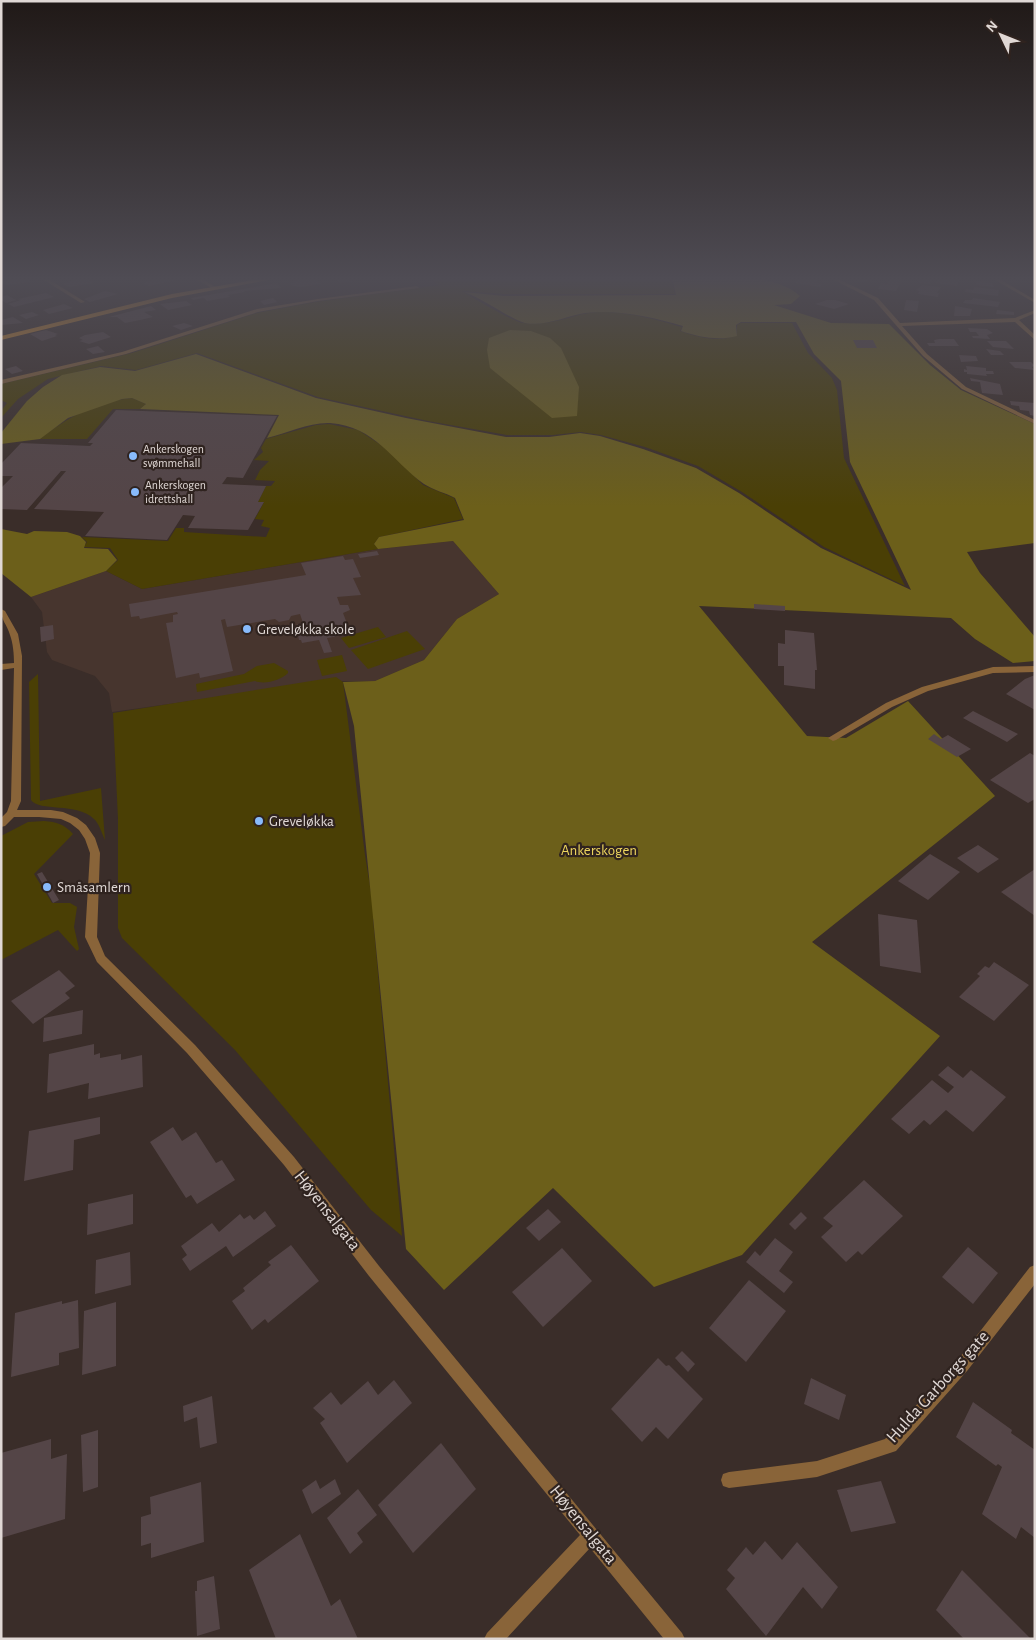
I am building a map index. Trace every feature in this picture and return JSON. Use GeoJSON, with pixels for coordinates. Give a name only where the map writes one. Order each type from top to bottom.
{"type":"FeatureCollection","features":[{"type":"Feature","properties":{"kind":"street"},"geometry":{"type":"LineString","coordinates":[[1,382],[122,354]]}},
{"type":"Feature","properties":{"kind":"street"},"geometry":{"type":"LineString","coordinates":[[924,354],[964,388],[1035,422]]}},
{"type":"Feature","properties":{"kind":"street"},"geometry":{"type":"LineString","coordinates":[[1,611],[14,634],[18,665],[16,801],[6,819]]}},
{"type":"Feature","properties":{"kind":"street"},"geometry":{"type":"LineString","coordinates":[[1,667],[18,665]]}},
{"type":"Feature","properties":{"kind":"street"},"geometry":{"type":"LineString","coordinates":[[834,738],[889,705],[925,690],[993,670],[1035,669]]}},
{"type":"Feature","properties":{"kind":"street","name":"Høyensalgata"},"geometry":{"type":"LineString","coordinates":[[6,819],[50,813],[62,815],[80,824],[92,843],[95,853],[91,937],[101,958],[191,1050],[283,1154],[374,1271],[676,1639]]}},
{"type":"Feature","properties":{"kind":"street","name":"Hulda Garborgs gate"},"geometry":{"type":"LineString","coordinates":[[729,1480],[817,1469],[890,1445],[962,1366],[1035,1272]]}},
{"type":"Feature","properties":{"kind":"street"},"geometry":{"type":"LineString","coordinates":[[494,1639],[591,1535]]}},
{"type":"Feature","properties":{"kind":"shaded area"},"geometry":{"type":"Polygon","coordinates":[[[130,354],[195,354],[136,370],[101,366],[48,379],[18,399],[1,418],[1,411],[7,403],[1,400],[1,384],[130,354]]]}},
{"type":"Feature","properties":{"kind":"shaded area"},"geometry":{"type":"Polygon","coordinates":[[[198,354],[809,354],[832,378],[837,390],[844,458],[905,586],[824,547],[742,492],[698,466],[645,447],[601,435],[581,432],[553,435],[507,435],[428,421],[318,397],[198,354]]]}},
{"type":"Feature","properties":{"kind":"shaded area"},"geometry":{"type":"Polygon","coordinates":[[[132,398],[146,404],[140,409],[113,409],[87,439],[40,439],[61,424],[83,412],[107,403],[132,398]]]}},
{"type":"Feature","properties":{"kind":"shaded area"},"geometry":{"type":"Polygon","coordinates":[[[329,424],[358,430],[387,449],[423,485],[454,498],[463,519],[379,537],[374,544],[378,549],[142,589],[106,571],[118,560],[110,548],[84,547],[87,542],[82,537],[168,541],[176,528],[184,528],[184,532],[266,537],[270,528],[261,526],[264,520],[255,519],[264,502],[258,502],[266,486],[271,486],[275,481],[255,480],[260,470],[269,461],[254,460],[263,452],[261,448],[266,439],[316,425],[329,424]]]}},
{"type":"Feature","properties":{"kind":"shaded area","name":"Greveløkka skole"},"geometry":{"type":"Polygon","coordinates":[[[453,541],[499,594],[457,619],[424,660],[375,681],[333,681],[112,712],[109,693],[95,676],[52,660],[47,652],[42,612],[31,597],[106,571],[142,589],[378,549],[453,541]]]}},
{"type":"Feature","properties":{"kind":"shaded area"},"geometry":{"type":"Polygon","coordinates":[[[378,627],[386,637],[349,648],[341,638],[378,627]]]}},
{"type":"Feature","properties":{"kind":"shaded area"},"geometry":{"type":"Polygon","coordinates":[[[407,631],[425,649],[368,669],[351,650],[407,631]]]}},
{"type":"Feature","properties":{"kind":"shaded area"},"geometry":{"type":"Polygon","coordinates":[[[342,655],[347,671],[322,676],[317,660],[342,655]]]}},
{"type":"Feature","properties":{"kind":"shaded area"},"geometry":{"type":"Polygon","coordinates":[[[274,663],[288,671],[288,673],[273,681],[255,681],[197,692],[196,684],[244,674],[257,666],[274,663]]]}},
{"type":"Feature","properties":{"kind":"shaded area"},"geometry":{"type":"Polygon","coordinates":[[[38,674],[40,801],[101,788],[105,840],[97,823],[87,814],[69,809],[42,806],[35,804],[31,800],[29,682],[38,674]]]}},
{"type":"Feature","properties":{"kind":"shaded area"},"geometry":{"type":"Polygon","coordinates":[[[336,677],[343,682],[375,918],[373,919],[402,1236],[371,1210],[235,1050],[122,938],[118,928],[118,819],[113,713],[336,677]]]}},
{"type":"Feature","properties":{"kind":"shaded area"},"geometry":{"type":"Polygon","coordinates":[[[44,821],[60,824],[73,834],[34,874],[52,903],[70,903],[77,907],[74,927],[79,949],[77,951],[58,930],[1,960],[1,836],[28,822],[44,821]]]}},
{"type":"Feature","properties":{"kind":"green space","name":"Ankerskogen"},"geometry":{"type":"Polygon","coordinates":[[[196,354],[316,398],[406,418],[506,437],[549,437],[580,433],[600,436],[643,449],[696,468],[739,493],[821,548],[911,590],[850,462],[841,381],[814,354],[919,354],[961,390],[1035,424],[1035,543],[967,552],[980,573],[1035,637],[1035,661],[1013,663],[975,639],[951,618],[699,606],[807,736],[846,738],[908,701],[995,796],[812,942],[940,1036],[742,1255],[654,1287],[553,1188],[444,1290],[406,1249],[354,726],[343,682],[375,681],[424,660],[457,619],[499,594],[453,541],[378,549],[374,544],[379,537],[464,520],[455,498],[424,484],[382,446],[359,431],[346,426],[330,423],[315,424],[267,438],[279,415],[140,409],[146,404],[132,398],[122,399],[68,418],[40,439],[1,444],[1,433],[27,401],[43,387],[62,375],[100,367],[135,371],[196,354]]]}},
{"type":"Feature","properties":{"kind":"green space"},"geometry":{"type":"Polygon","coordinates":[[[488,354],[564,354],[579,387],[577,416],[552,418],[490,368],[488,354]]]}},
{"type":"Feature","properties":{"kind":"green space"},"geometry":{"type":"Polygon","coordinates":[[[1,529],[27,534],[34,531],[67,532],[80,536],[86,542],[84,548],[108,549],[117,560],[106,571],[31,597],[1,573],[1,529]]]}},
{"type":"Feature","properties":{"kind":"building"},"geometry":{"type":"Polygon","coordinates":[[[990,354],[1004,355],[991,355],[990,354]]]}},
{"type":"Feature","properties":{"kind":"building"},"geometry":{"type":"Polygon","coordinates":[[[959,355],[976,356],[978,361],[961,362],[959,355]]]}},
{"type":"Feature","properties":{"kind":"building"},"geometry":{"type":"Polygon","coordinates":[[[1009,362],[1031,362],[1035,366],[1032,367],[1034,370],[1015,368],[1009,362]]]}},
{"type":"Feature","properties":{"kind":"building"},"geometry":{"type":"Polygon","coordinates":[[[16,366],[23,371],[12,374],[5,369],[16,366]]]}},
{"type":"Feature","properties":{"kind":"building"},"geometry":{"type":"Polygon","coordinates":[[[966,366],[986,368],[986,371],[993,371],[994,374],[986,374],[987,376],[967,374],[967,372],[964,372],[964,369],[967,370],[966,366]]]}},
{"type":"Feature","properties":{"kind":"building"},"geometry":{"type":"Polygon","coordinates":[[[970,378],[1000,384],[1003,395],[982,393],[980,382],[971,381],[970,378]]]}},
{"type":"Feature","properties":{"kind":"building"},"geometry":{"type":"Polygon","coordinates":[[[1010,401],[1035,403],[1035,416],[1030,415],[1029,411],[1020,410],[1019,406],[1011,405],[1010,401]]]}},
{"type":"Feature","properties":{"kind":"building"},"geometry":{"type":"Polygon","coordinates":[[[116,410],[277,416],[243,478],[227,477],[222,484],[266,486],[258,502],[264,502],[248,530],[188,528],[195,516],[183,515],[167,540],[85,536],[104,512],[34,509],[66,471],[61,471],[27,510],[1,509],[1,488],[13,476],[1,476],[1,464],[21,443],[90,446],[93,443],[88,443],[116,410]]]}},
{"type":"Feature","properties":{"kind":"building"},"geometry":{"type":"Polygon","coordinates":[[[377,551],[379,555],[360,558],[358,554],[377,551]]]}},
{"type":"Feature","properties":{"kind":"building"},"geometry":{"type":"Polygon","coordinates":[[[343,556],[345,560],[353,559],[361,577],[353,578],[361,595],[337,597],[340,605],[348,605],[350,610],[343,613],[351,634],[327,638],[332,652],[324,653],[319,640],[302,643],[299,640],[296,625],[303,623],[300,614],[291,616],[289,620],[279,622],[275,619],[227,627],[225,619],[221,620],[233,671],[200,678],[199,673],[176,678],[166,623],[173,622],[173,615],[178,614],[177,612],[140,619],[139,616],[131,617],[129,604],[306,575],[301,563],[343,556]]]}},
{"type":"Feature","properties":{"kind":"building"},"geometry":{"type":"Polygon","coordinates":[[[754,604],[785,606],[785,611],[754,609],[754,604]]]}},
{"type":"Feature","properties":{"kind":"building"},"geometry":{"type":"Polygon","coordinates":[[[53,625],[54,639],[41,642],[40,627],[53,625]]]}},
{"type":"Feature","properties":{"kind":"building"},"geometry":{"type":"Polygon","coordinates":[[[785,630],[814,633],[817,670],[815,670],[815,689],[784,685],[784,666],[778,666],[778,643],[785,644],[785,630]]]}},
{"type":"Feature","properties":{"kind":"building"},"geometry":{"type":"Polygon","coordinates":[[[1035,675],[1035,710],[1006,694],[1025,679],[1035,675]]]}},
{"type":"Feature","properties":{"kind":"building"},"geometry":{"type":"Polygon","coordinates":[[[973,711],[1018,734],[1007,742],[963,718],[973,711]]]}},
{"type":"Feature","properties":{"kind":"building"},"geometry":{"type":"Polygon","coordinates":[[[934,734],[941,739],[948,735],[971,749],[957,757],[928,739],[934,734]]]}},
{"type":"Feature","properties":{"kind":"building"},"geometry":{"type":"Polygon","coordinates":[[[1030,753],[1035,756],[1035,799],[1028,803],[990,780],[1030,753]]]}},
{"type":"Feature","properties":{"kind":"building"},"geometry":{"type":"Polygon","coordinates":[[[978,845],[999,859],[978,873],[957,858],[978,845]]]}},
{"type":"Feature","properties":{"kind":"building"},"geometry":{"type":"Polygon","coordinates":[[[930,854],[960,872],[928,900],[898,881],[930,854]]]}},
{"type":"Feature","properties":{"kind":"building"},"geometry":{"type":"Polygon","coordinates":[[[1035,869],[1035,916],[1001,892],[1035,869]]]}},
{"type":"Feature","properties":{"kind":"building","name":"Småsamlern"},"geometry":{"type":"Polygon","coordinates":[[[42,872],[59,900],[53,903],[37,874],[42,872]]]}},
{"type":"Feature","properties":{"kind":"building"},"geometry":{"type":"Polygon","coordinates":[[[878,914],[917,920],[921,973],[880,966],[878,914]]]}},
{"type":"Feature","properties":{"kind":"building"},"geometry":{"type":"Polygon","coordinates":[[[994,962],[1029,985],[994,1021],[959,997],[980,976],[977,974],[985,966],[989,968],[994,962]]]}},
{"type":"Feature","properties":{"kind":"building"},"geometry":{"type":"Polygon","coordinates":[[[59,970],[75,986],[65,993],[70,998],[33,1024],[11,1001],[59,970]]]}},
{"type":"Feature","properties":{"kind":"building"},"geometry":{"type":"Polygon","coordinates":[[[83,1010],[82,1034],[43,1042],[44,1018],[83,1010]]]}},
{"type":"Feature","properties":{"kind":"building"},"geometry":{"type":"Polygon","coordinates":[[[94,1044],[94,1055],[100,1053],[100,1058],[121,1054],[121,1060],[142,1055],[143,1087],[88,1099],[89,1083],[47,1093],[49,1054],[94,1044]]]}},
{"type":"Feature","properties":{"kind":"building"},"geometry":{"type":"Polygon","coordinates":[[[948,1066],[963,1078],[971,1070],[1006,1097],[973,1132],[946,1110],[930,1125],[924,1120],[909,1134],[891,1119],[932,1080],[948,1093],[954,1087],[938,1075],[948,1066]]]}},
{"type":"Feature","properties":{"kind":"building"},"geometry":{"type":"Polygon","coordinates":[[[100,1117],[100,1134],[74,1140],[73,1170],[24,1181],[29,1131],[100,1117]]]}},
{"type":"Feature","properties":{"kind":"building"},"geometry":{"type":"Polygon","coordinates":[[[173,1127],[182,1141],[196,1132],[216,1163],[222,1160],[235,1180],[197,1204],[191,1195],[186,1198],[150,1142],[173,1127]]]}},
{"type":"Feature","properties":{"kind":"building"},"geometry":{"type":"Polygon","coordinates":[[[864,1180],[903,1216],[862,1255],[858,1251],[846,1262],[821,1237],[833,1226],[823,1218],[864,1180]]]}},
{"type":"Feature","properties":{"kind":"building"},"geometry":{"type":"Polygon","coordinates":[[[133,1194],[133,1224],[87,1235],[88,1204],[133,1194]]]}},
{"type":"Feature","properties":{"kind":"building"},"geometry":{"type":"Polygon","coordinates":[[[548,1209],[561,1222],[539,1241],[526,1228],[548,1209]]]}},
{"type":"Feature","properties":{"kind":"building"},"geometry":{"type":"Polygon","coordinates":[[[265,1211],[276,1226],[233,1257],[226,1246],[190,1271],[182,1259],[187,1255],[181,1246],[212,1223],[219,1232],[240,1214],[244,1219],[250,1215],[254,1220],[265,1211]]]}},
{"type":"Feature","properties":{"kind":"building"},"geometry":{"type":"Polygon","coordinates":[[[801,1212],[807,1218],[795,1230],[789,1224],[801,1212]]]}},
{"type":"Feature","properties":{"kind":"building"},"geometry":{"type":"Polygon","coordinates":[[[775,1238],[793,1252],[779,1271],[793,1282],[784,1293],[746,1262],[755,1251],[760,1256],[775,1238]]]}},
{"type":"Feature","properties":{"kind":"building"},"geometry":{"type":"Polygon","coordinates":[[[291,1245],[319,1281],[268,1323],[265,1319],[252,1330],[232,1301],[245,1291],[243,1288],[271,1265],[268,1262],[291,1245]]]}},
{"type":"Feature","properties":{"kind":"building"},"geometry":{"type":"Polygon","coordinates":[[[968,1247],[998,1273],[973,1304],[942,1277],[968,1247]]]}},
{"type":"Feature","properties":{"kind":"building"},"geometry":{"type":"Polygon","coordinates":[[[562,1248],[592,1281],[543,1327],[512,1292],[562,1248]]]}},
{"type":"Feature","properties":{"kind":"building"},"geometry":{"type":"Polygon","coordinates":[[[130,1252],[131,1285],[95,1294],[96,1260],[130,1252]]]}},
{"type":"Feature","properties":{"kind":"building"},"geometry":{"type":"Polygon","coordinates":[[[749,1280],[786,1311],[746,1362],[709,1328],[749,1280]]]}},
{"type":"Feature","properties":{"kind":"building"},"geometry":{"type":"Polygon","coordinates":[[[78,1300],[79,1348],[59,1353],[59,1365],[11,1377],[15,1313],[62,1301],[62,1304],[78,1300]]]}},
{"type":"Feature","properties":{"kind":"building"},"geometry":{"type":"Polygon","coordinates":[[[116,1302],[116,1366],[82,1375],[84,1311],[116,1302]]]}},
{"type":"Feature","properties":{"kind":"building"},"geometry":{"type":"Polygon","coordinates":[[[682,1351],[695,1364],[688,1372],[675,1358],[682,1351]]]}},
{"type":"Feature","properties":{"kind":"building"},"geometry":{"type":"Polygon","coordinates":[[[658,1358],[666,1366],[669,1365],[703,1399],[668,1439],[656,1427],[642,1442],[611,1409],[658,1358]]]}},
{"type":"Feature","properties":{"kind":"building"},"geometry":{"type":"Polygon","coordinates":[[[811,1378],[846,1395],[839,1420],[804,1404],[811,1378]]]}},
{"type":"Feature","properties":{"kind":"building"},"geometry":{"type":"Polygon","coordinates":[[[394,1380],[412,1403],[347,1463],[320,1423],[325,1419],[313,1408],[331,1392],[341,1405],[368,1381],[378,1395],[394,1380]]]}},
{"type":"Feature","properties":{"kind":"building"},"geometry":{"type":"Polygon","coordinates":[[[212,1396],[217,1443],[200,1448],[197,1417],[184,1422],[183,1406],[212,1396]]]}},
{"type":"Feature","properties":{"kind":"building"},"geometry":{"type":"Polygon","coordinates":[[[973,1402],[1012,1430],[1011,1433],[1035,1450],[1035,1538],[1021,1527],[1016,1539],[982,1514],[1002,1467],[998,1464],[996,1466],[956,1437],[973,1402]]]}},
{"type":"Feature","properties":{"kind":"building"},"geometry":{"type":"Polygon","coordinates":[[[98,1430],[98,1487],[83,1492],[81,1435],[98,1430]]]}},
{"type":"Feature","properties":{"kind":"building"},"geometry":{"type":"Polygon","coordinates":[[[51,1439],[51,1459],[67,1454],[65,1519],[1,1538],[1,1453],[51,1439]]]}},
{"type":"Feature","properties":{"kind":"building"},"geometry":{"type":"Polygon","coordinates":[[[441,1443],[476,1489],[413,1553],[378,1505],[441,1443]]]}},
{"type":"Feature","properties":{"kind":"building"},"geometry":{"type":"Polygon","coordinates":[[[335,1479],[341,1494],[312,1514],[302,1490],[316,1480],[320,1489],[335,1479]]]}},
{"type":"Feature","properties":{"kind":"building"},"geometry":{"type":"Polygon","coordinates":[[[881,1481],[896,1523],[851,1532],[837,1490],[881,1481]]]}},
{"type":"Feature","properties":{"kind":"building"},"geometry":{"type":"Polygon","coordinates":[[[201,1482],[204,1542],[151,1558],[151,1543],[141,1546],[141,1517],[151,1514],[150,1497],[201,1482]]]}},
{"type":"Feature","properties":{"kind":"building"},"geometry":{"type":"Polygon","coordinates":[[[358,1489],[377,1515],[357,1533],[363,1542],[350,1554],[327,1518],[358,1489]]]}},
{"type":"Feature","properties":{"kind":"building"},"geometry":{"type":"Polygon","coordinates":[[[300,1534],[331,1606],[340,1599],[358,1639],[276,1639],[249,1570],[300,1534]]]}},
{"type":"Feature","properties":{"kind":"building"},"geometry":{"type":"Polygon","coordinates":[[[765,1541],[782,1560],[797,1542],[838,1587],[822,1609],[803,1587],[766,1636],[726,1589],[735,1578],[727,1570],[746,1547],[753,1555],[765,1541]]]}},
{"type":"Feature","properties":{"kind":"building"},"geometry":{"type":"Polygon","coordinates":[[[962,1570],[1031,1639],[964,1639],[936,1610],[962,1570]]]}},
{"type":"Feature","properties":{"kind":"building"},"geometry":{"type":"Polygon","coordinates":[[[214,1576],[220,1629],[197,1636],[195,1591],[197,1591],[197,1581],[214,1576]]]}},
{"type":"Feature","properties":{"kind":"place","name":"Ankerskogen svømmehall"},"geometry":{"type":"Point","coordinates":[133,456]}},
{"type":"Feature","properties":{"kind":"place","name":"Ankerskogen idrettshall"},"geometry":{"type":"Point","coordinates":[135,492]}},
{"type":"Feature","properties":{"kind":"place","name":"Greveløkka skole"},"geometry":{"type":"Point","coordinates":[247,629]}},
{"type":"Feature","properties":{"kind":"place","name":"Greveløkka"},"geometry":{"type":"Point","coordinates":[259,821]}},
{"type":"Feature","properties":{"kind":"place","name":"Småsamlern"},"geometry":{"type":"Point","coordinates":[47,887]}}]}
